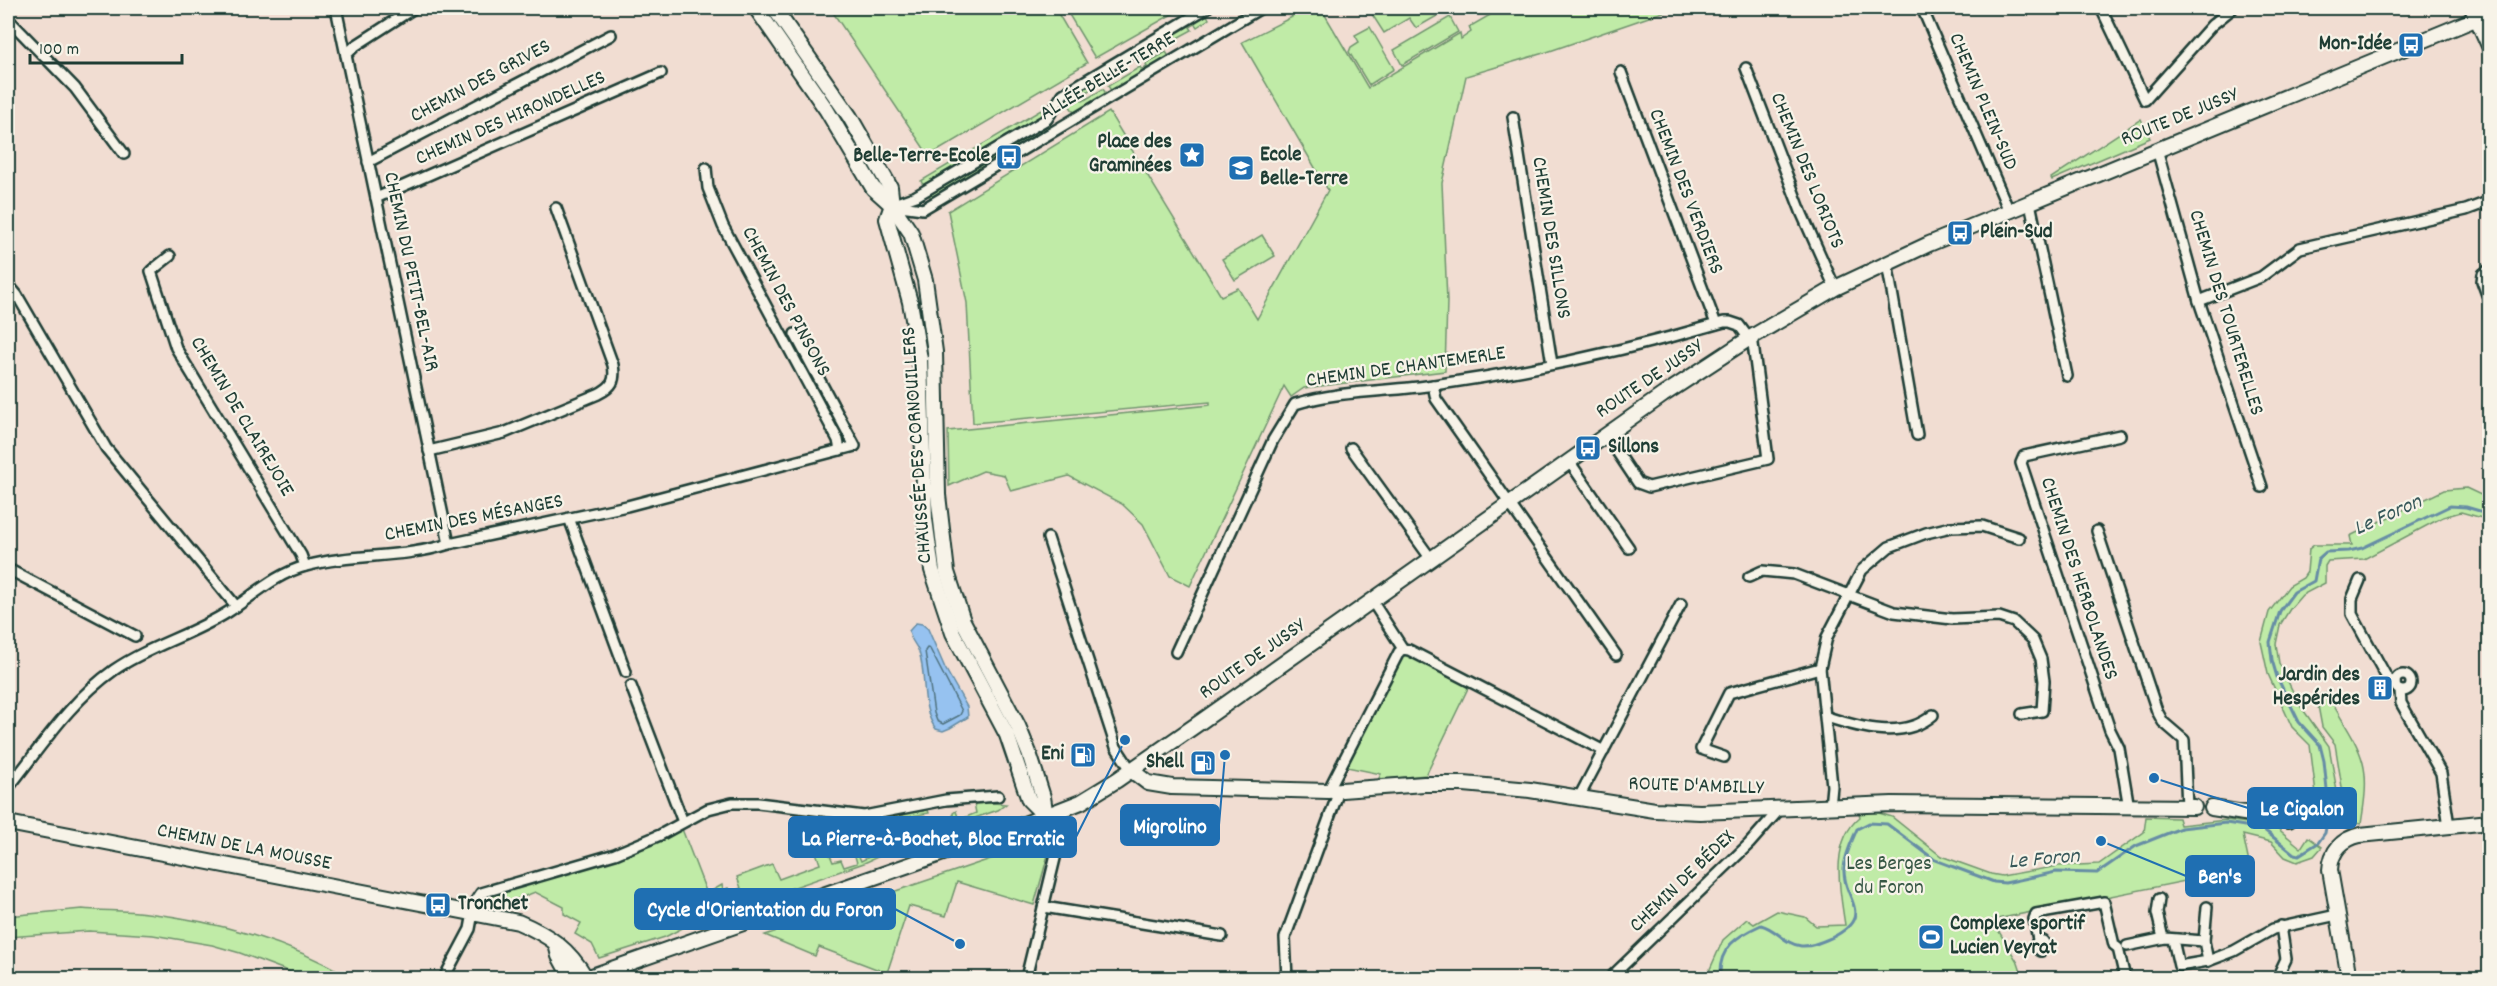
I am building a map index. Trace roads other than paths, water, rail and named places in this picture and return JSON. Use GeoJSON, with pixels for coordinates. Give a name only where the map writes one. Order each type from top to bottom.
{"type":"FeatureCollection","features":[{"type":"Feature","properties":{"kind":"street","name":"CHEMIN DU PETIT-BEL-AIR"},"geometry":{"type":"LineString","coordinates":[[336,8],[449,544]]}},
{"type":"Feature","properties":{"kind":"street"},"geometry":{"type":"LineString","coordinates":[[346,55],[355,46],[414,8]]}},
{"type":"Feature","properties":{"kind":"street","name":"CHAUSSÉE DES CORNOUILLERS"},"geometry":{"type":"LineString","coordinates":[[756,8],[826,109],[873,188],[892,205],[911,232],[925,280],[935,352],[940,525],[947,572],[963,621],[1029,753],[1043,797],[1046,817]]}},
{"type":"Feature","properties":{"kind":"street","name":"CHAUSSÉE DES CORNOUILLERS"},"geometry":{"type":"LineString","coordinates":[[774,8],[850,117],[890,187],[892,205],[887,219],[910,302],[920,359],[925,519],[932,570],[952,633],[1007,735],[1029,800],[1046,817]]}},
{"type":"Feature","properties":{"kind":"street","name":"ALLÉE BELLE-TERRE"},"geometry":{"type":"LineString","coordinates":[[892,205],[916,196],[1047,119],[1063,94],[1207,8]]}},
{"type":"Feature","properties":{"kind":"street","name":"ALLÉE BELLE-TERRE"},"geometry":{"type":"LineString","coordinates":[[892,205],[923,209],[1261,8]]}},
{"type":"Feature","properties":{"kind":"street","name":"CHEMIN PLEIN-SUD"},"geometry":{"type":"LineString","coordinates":[[1922,8],[2009,211]]}},
{"type":"Feature","properties":{"kind":"street"},"geometry":{"type":"LineString","coordinates":[[2101,8],[2145,100],[2221,11],[2233,8]]}},
{"type":"Feature","properties":{"kind":"street"},"geometry":{"type":"LineString","coordinates":[[2479,13],[2490,48]]}},
{"type":"Feature","properties":{"kind":"street","name":"ROUTE DE JUSSY"},"geometry":{"type":"LineString","coordinates":[[586,978],[1046,817],[1081,802],[1131,770],[1606,435],[1750,338],[1835,288],[1887,263],[2479,13]]}},
{"type":"Feature","properties":{"kind":"street"},"geometry":{"type":"LineString","coordinates":[[8,19],[75,88],[124,154]]}},
{"type":"Feature","properties":{"kind":"street","name":"CHEMIN DES GRIVES"},"geometry":{"type":"LineString","coordinates":[[368,162],[610,35]]}},
{"type":"Feature","properties":{"kind":"street","name":"CHEMIN DES LORIOTS"},"geometry":{"type":"LineString","coordinates":[[1746,68],[1802,214],[1835,288]]}},
{"type":"Feature","properties":{"kind":"street","name":"CHEMIN DES VERDIERS"},"geometry":{"type":"LineString","coordinates":[[1621,72],[1716,324]]}},
{"type":"Feature","properties":{"kind":"street","name":"CHEMIN DES HIRONDELLES"},"geometry":{"type":"LineString","coordinates":[[376,198],[661,73]]}},
{"type":"Feature","properties":{"kind":"street","name":"CHEMIN DES SILLONS"},"geometry":{"type":"LineString","coordinates":[[1513,117],[1552,364]]}},
{"type":"Feature","properties":{"kind":"street","name":"CHEMIN DES TOURTERELLES"},"geometry":{"type":"LineString","coordinates":[[2157,149],[2199,301],[2262,487]]}},
{"type":"Feature","properties":{"kind":"street","name":"CHEMIN DES PINSONS"},"geometry":{"type":"LineString","coordinates":[[706,168],[708,188],[723,226],[838,440],[840,450]]}},
{"type":"Feature","properties":{"kind":"street"},"geometry":{"type":"LineString","coordinates":[[2199,301],[2261,277],[2300,248],[2466,210],[2490,201]]}},
{"type":"Feature","properties":{"kind":"street"},"geometry":{"type":"LineString","coordinates":[[2030,203],[2067,376]]}},
{"type":"Feature","properties":{"kind":"street"},"geometry":{"type":"LineString","coordinates":[[429,451],[504,433],[598,394],[608,389],[613,383],[613,365],[556,207]]}},
{"type":"Feature","properties":{"kind":"street","name":"CHEMIN DE CLAIREJOIE"},"geometry":{"type":"LineString","coordinates":[[170,256],[151,271],[176,348],[302,555],[305,566]]}},
{"type":"Feature","properties":{"kind":"street"},"geometry":{"type":"LineString","coordinates":[[1887,263],[1917,435]]}},
{"type":"Feature","properties":{"kind":"street"},"geometry":{"type":"LineString","coordinates":[[2490,269],[2483,274],[2482,281],[2490,303]]}},
{"type":"Feature","properties":{"kind":"street"},"geometry":{"type":"LineString","coordinates":[[8,284],[17,295],[106,448],[236,606]]}},
{"type":"Feature","properties":{"kind":"street","name":"CHEMIN DE CHANTEMERLE"},"geometry":{"type":"LineString","coordinates":[[1176,652],[1273,440],[1295,404],[1346,392],[1433,385],[1552,364],[1620,351],[1730,321],[1742,327],[1750,338]]}},
{"type":"Feature","properties":{"kind":"street"},"geometry":{"type":"LineString","coordinates":[[795,334],[855,446],[840,450]]}},
{"type":"Feature","properties":{"kind":"street"},"geometry":{"type":"LineString","coordinates":[[1606,435],[1638,483],[1649,487],[1768,459],[1756,358],[1750,338]]}},
{"type":"Feature","properties":{"kind":"street"},"geometry":{"type":"LineString","coordinates":[[1433,385],[1434,396],[1616,655]]}},
{"type":"Feature","properties":{"kind":"street","name":"CHEMIN DES HERBOLANDES"},"geometry":{"type":"LineString","coordinates":[[2120,435],[2024,456],[2021,462],[2110,730],[2119,748],[2128,808]]}},
{"type":"Feature","properties":{"kind":"street"},"geometry":{"type":"LineString","coordinates":[[1351,448],[1431,560]]}},
{"type":"Feature","properties":{"kind":"street","name":"CHEMIN DES MÉSANGES"},"geometry":{"type":"LineString","coordinates":[[8,788],[69,710],[97,683],[132,659],[208,623],[280,576],[305,566],[337,559],[429,551],[449,544],[627,506],[840,450]]}},
{"type":"Feature","properties":{"kind":"street"},"geometry":{"type":"LineString","coordinates":[[1569,461],[1629,548]]}},
{"type":"Feature","properties":{"kind":"street"},"geometry":{"type":"LineString","coordinates":[[569,518],[626,672]]}},
{"type":"Feature","properties":{"kind":"street"},"geometry":{"type":"LineString","coordinates":[[1830,807],[1832,786],[1827,717],[1820,668],[1827,637],[1862,570],[1881,552],[1900,542],[1951,527],[1977,526],[2019,538]]}},
{"type":"Feature","properties":{"kind":"street"},"geometry":{"type":"LineString","coordinates":[[2097,531],[2157,711],[2163,722],[2184,740],[2190,807]]}},
{"type":"Feature","properties":{"kind":"street"},"geometry":{"type":"LineString","coordinates":[[1048,538],[1116,747],[1131,770]]}},
{"type":"Feature","properties":{"kind":"street"},"geometry":{"type":"LineString","coordinates":[[8,569],[135,636]]}},
{"type":"Feature","properties":{"kind":"street"},"geometry":{"type":"LineString","coordinates":[[1749,577],[1762,571],[1794,574],[1894,612],[1952,619],[1999,617],[2022,627],[2037,649],[2044,681],[2042,711],[2022,714]]}},
{"type":"Feature","properties":{"kind":"street"},"geometry":{"type":"LineString","coordinates":[[2360,580],[2352,599],[2352,614],[2387,678],[2397,687],[2401,703],[2441,773],[2449,826]]}},
{"type":"Feature","properties":{"kind":"street"},"geometry":{"type":"LineString","coordinates":[[1372,601],[1403,649],[1490,690],[1604,751]]}},
{"type":"Feature","properties":{"kind":"street"},"geometry":{"type":"LineString","coordinates":[[1578,799],[1681,604]]}},
{"type":"Feature","properties":{"kind":"street"},"geometry":{"type":"LineString","coordinates":[[1287,978],[1285,938],[1334,791],[1361,724],[1399,652],[1403,649]]}},
{"type":"Feature","properties":{"kind":"street"},"geometry":{"type":"LineString","coordinates":[[1724,757],[1701,749],[1729,693],[1820,668]]}},
{"type":"Feature","properties":{"kind":"street"},"geometry":{"type":"LineString","coordinates":[[631,686],[683,822]]}},
{"type":"Feature","properties":{"kind":"street"},"geometry":{"type":"LineString","coordinates":[[1827,717],[1857,726],[1886,729],[1919,725],[1933,715]]}},
{"type":"Feature","properties":{"kind":"street","name":"ROUTE D'AMBILLY"},"geometry":{"type":"LineString","coordinates":[[1131,770],[1148,783],[1172,788],[1334,791],[1424,784],[1464,784],[1530,790],[1578,799],[1680,812],[1892,804],[2190,807]]}},
{"type":"Feature","properties":{"kind":"street"},"geometry":{"type":"LineString","coordinates":[[444,978],[470,929],[475,902],[481,893],[585,865],[641,844],[708,809],[732,803],[758,803],[864,816],[942,800],[998,796]]}},
{"type":"Feature","properties":{"kind":"street"},"geometry":{"type":"LineString","coordinates":[[2212,808],[2289,820]]}},
{"type":"Feature","properties":{"kind":"street","name":"CHEMIN DE BÉDEX"},"geometry":{"type":"LineString","coordinates":[[1610,978],[1749,844],[1779,810]]}},
{"type":"Feature","properties":{"kind":"street"},"geometry":{"type":"LineString","coordinates":[[1026,978],[1058,846],[1056,833],[1046,817]]}},
{"type":"Feature","properties":{"kind":"street"},"geometry":{"type":"LineString","coordinates":[[2349,978],[2330,870],[2332,857],[2343,842],[2355,836],[2367,834],[2490,822]]}},
{"type":"Feature","properties":{"kind":"street","name":"CHEMIN DE LA MOUSSE"},"geometry":{"type":"LineString","coordinates":[[8,824],[518,922],[540,933],[574,958],[586,978]]}},
{"type":"Feature","properties":{"kind":"street"},"geometry":{"type":"LineString","coordinates":[[2159,899],[2157,913],[2163,938]]}},
{"type":"Feature","properties":{"kind":"street"},"geometry":{"type":"LineString","coordinates":[[2038,940],[2034,919],[2036,914],[2102,902],[2105,904],[2114,945],[2118,948],[2125,978]]}},
{"type":"Feature","properties":{"kind":"street"},"geometry":{"type":"LineString","coordinates":[[1044,907],[1222,936]]}},
{"type":"Feature","properties":{"kind":"street"},"geometry":{"type":"LineString","coordinates":[[2207,907],[2204,941],[2208,961]]}},
{"type":"Feature","properties":{"kind":"street"},"geometry":{"type":"LineString","coordinates":[[2174,940],[2179,966],[2208,961],[2229,953],[2263,933],[2281,926],[2337,915]]}},
{"type":"Feature","properties":{"kind":"street"},"geometry":{"type":"LineString","coordinates":[[2277,978],[2286,959],[2281,926]]}},
{"type":"Feature","properties":{"kind":"street"},"geometry":{"type":"LineString","coordinates":[[2127,946],[2163,938],[2204,941]]}},
{"type":"Feature","properties":{"kind":"street"},"geometry":{"type":"LineString","coordinates":[[556,944],[559,956],[571,978]]}},
{"type":"Feature","properties":{"kind":"water"},"geometry":{"type":"Polygon","coordinates":[[[916,623],[928,629],[945,668],[967,707],[968,717],[943,731],[936,729],[928,711],[919,652],[909,631],[916,623]]]}},
{"type":"Feature","properties":{"kind":"waterway","name":"Le Foron"},"geometry":{"type":"LineString","coordinates":[[1720,978],[1722,958],[1731,944],[1737,938],[1761,925],[1795,945],[1801,946],[1820,943],[1845,930],[1855,914],[1845,879],[1846,858],[1857,829],[1869,823],[1887,824],[1935,860],[1994,882],[2005,883],[2056,872],[2097,873],[2136,846],[2181,828],[2226,823],[2263,829],[2294,854],[2299,855],[2318,843],[2325,833],[2329,809],[2320,745],[2299,722],[2277,677],[2272,660],[2270,642],[2280,611],[2294,592],[2314,581],[2318,559],[2326,552],[2362,548],[2450,506],[2466,507],[2490,514]]}},
{"type":"Feature","properties":{"kind":"place","name":"Mon-Idée"},"geometry":{"type":"Point","coordinates":[2411,45]}},
{"type":"Feature","properties":{"kind":"place","name":"Place des Graminées"},"geometry":{"type":"Point","coordinates":[1192,155]}},
{"type":"Feature","properties":{"kind":"place","name":"Belle-Terre-Ecole"},"geometry":{"type":"Point","coordinates":[1009,157]}},
{"type":"Feature","properties":{"kind":"place","name":"Ecole Belle-Terre"},"geometry":{"type":"Point","coordinates":[1241,168]}},
{"type":"Feature","properties":{"kind":"place","name":"Plein-Sud"},"geometry":{"type":"Point","coordinates":[1960,233]}},
{"type":"Feature","properties":{"kind":"place","name":"Sillons"},"geometry":{"type":"Point","coordinates":[1588,448]}},
{"type":"Feature","properties":{"kind":"place","name":"Jardin des Hespérides"},"geometry":{"type":"Point","coordinates":[2380,688]}},
{"type":"Feature","properties":{"kind":"place","name":"La Pierre-à-Bochet, Bloc Erratic"},"geometry":{"type":"Point","coordinates":[1125,740]}},
{"type":"Feature","properties":{"kind":"place","name":"Eni"},"geometry":{"type":"Point","coordinates":[1083,755]}},
{"type":"Feature","properties":{"kind":"place","name":"Migrolino"},"geometry":{"type":"Point","coordinates":[1225,755]}},
{"type":"Feature","properties":{"kind":"place","name":"Shell"},"geometry":{"type":"Point","coordinates":[1203,763]}},
{"type":"Feature","properties":{"kind":"place","name":"Le Cigalon"},"geometry":{"type":"Point","coordinates":[2154,778]}},
{"type":"Feature","properties":{"kind":"place","name":"Ben's"},"geometry":{"type":"Point","coordinates":[2101,841]}},
{"type":"Feature","properties":{"kind":"place","name":"Tronchet"},"geometry":{"type":"Point","coordinates":[438,905]}},
{"type":"Feature","properties":{"kind":"place","name":"Complexe sportif Lucien Veyrat"},"geometry":{"type":"Point","coordinates":[1931,937]}},
{"type":"Feature","properties":{"kind":"place","name":"Cycle d'Orientation du Foron"},"geometry":{"type":"Point","coordinates":[960,944]}},
{"type":"Feature","properties":{"kind":"park label","name":"Les Berges du Foron"},"geometry":{"type":"Point","coordinates":[1889,877]}}]}
